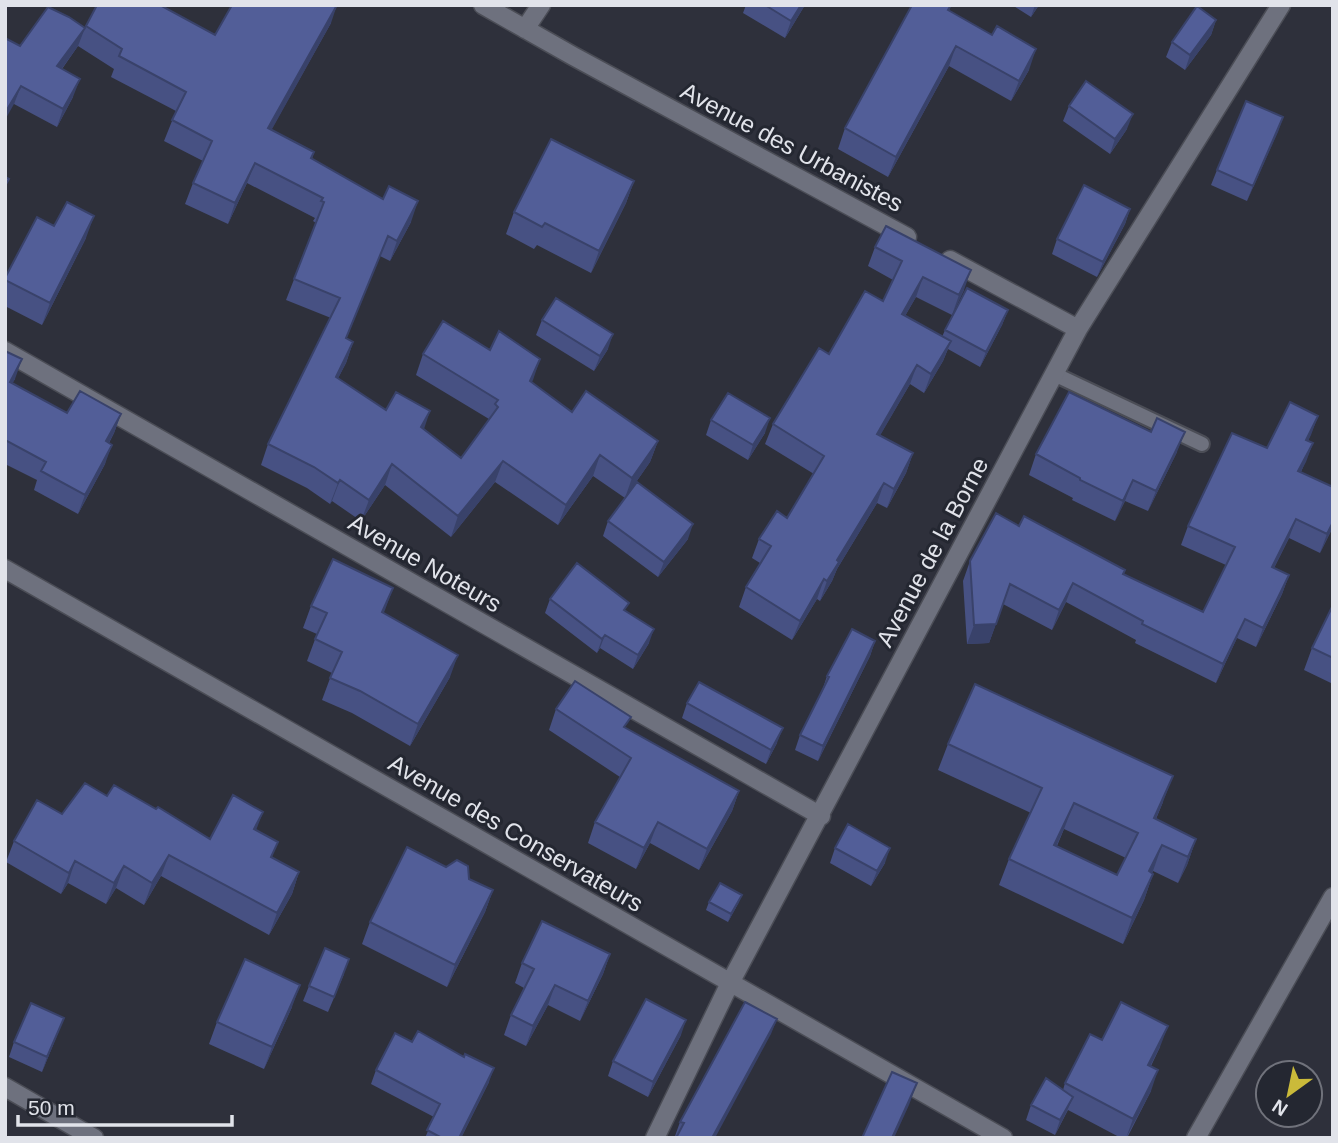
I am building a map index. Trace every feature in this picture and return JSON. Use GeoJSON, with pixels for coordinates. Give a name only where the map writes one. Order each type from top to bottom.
{"type":"FeatureCollection","features":[{"type":"Feature","properties":{"kind":"street","name":"Avenue des Urbanistes"},"geometry":{"type":"LineString","coordinates":[[483,5],[1078,329]]}},
{"type":"Feature","properties":{"kind":"street"},"geometry":{"type":"LineString","coordinates":[[525,29],[541,5]]}},
{"type":"Feature","properties":{"kind":"street","name":"Avenue de la Borne"},"geometry":{"type":"LineString","coordinates":[[655,1138],[730,983],[1078,329],[1281,5]]}},
{"type":"Feature","properties":{"kind":"street","name":"Avenue Noteurs"},"geometry":{"type":"LineString","coordinates":[[5,351],[821,816]]}},
{"type":"Feature","properties":{"kind":"street","name":"Avenue des Conservateurs"},"geometry":{"type":"LineString","coordinates":[[5,569],[1003,1138]]}},
{"type":"Feature","properties":{"kind":"street"},"geometry":{"type":"LineString","coordinates":[[1196,1138],[1333,897]]}},
{"type":"Feature","properties":{"kind":"street"},"geometry":{"type":"LineString","coordinates":[[5,1087],[94,1138]]}},
{"type":"Feature","properties":{"kind":"lane"},"geometry":{"type":"LineString","coordinates":[[1054,373],[1202,444]]}},
{"type":"Feature","properties":{"kind":"building"},"geometry":{"type":"Polygon","coordinates":[[[97,5],[160,5],[215,35],[232,5],[337,5],[268,128],[314,152],[311,158],[383,199],[389,186],[418,201],[397,241],[388,236],[346,338],[353,342],[336,377],[386,410],[396,392],[430,411],[421,427],[461,458],[498,407],[495,404],[498,400],[423,354],[443,321],[490,350],[499,331],[540,359],[530,381],[572,412],[586,391],[658,441],[632,478],[600,455],[566,505],[503,461],[458,516],[392,464],[369,500],[340,480],[338,483],[314,467],[268,444],[340,298],[294,279],[324,202],[321,201],[323,198],[255,163],[235,203],[193,183],[212,141],[172,120],[186,92],[119,56],[122,49],[86,26],[97,5]]]}},
{"type":"Feature","properties":{"kind":"building"},"geometry":{"type":"Polygon","coordinates":[[[765,5],[801,5],[791,21],[765,5]]]}},
{"type":"Feature","properties":{"kind":"building"},"geometry":{"type":"Polygon","coordinates":[[[912,5],[951,5],[948,10],[992,35],[997,26],[1036,49],[1019,81],[956,46],[896,157],[845,128],[912,5]]]}},
{"type":"Feature","properties":{"kind":"building"},"geometry":{"type":"Polygon","coordinates":[[[1197,6],[1216,20],[1190,55],[1172,42],[1197,6]]]}},
{"type":"Feature","properties":{"kind":"building"},"geometry":{"type":"Polygon","coordinates":[[[48,7],[85,28],[57,66],[80,79],[63,109],[21,86],[5,113],[5,38],[20,46],[48,7]]]}},
{"type":"Feature","properties":{"kind":"building"},"geometry":{"type":"Polygon","coordinates":[[[1086,81],[1133,114],[1115,139],[1069,106],[1086,81]]]}},
{"type":"Feature","properties":{"kind":"building"},"geometry":{"type":"Polygon","coordinates":[[[1246,101],[1283,117],[1253,186],[1217,170],[1246,101]]]}},
{"type":"Feature","properties":{"kind":"building"},"geometry":{"type":"Polygon","coordinates":[[[551,139],[634,181],[599,251],[545,223],[542,227],[514,212],[551,139]]]}},
{"type":"Feature","properties":{"kind":"building"},"geometry":{"type":"Polygon","coordinates":[[[1084,185],[1130,209],[1103,262],[1057,239],[1084,185]]]}},
{"type":"Feature","properties":{"kind":"building"},"geometry":{"type":"Polygon","coordinates":[[[67,202],[94,216],[50,303],[5,278],[37,217],[54,226],[67,202]]]}},
{"type":"Feature","properties":{"kind":"building"},"geometry":{"type":"Polygon","coordinates":[[[886,226],[971,270],[959,295],[923,277],[902,314],[951,341],[931,374],[917,365],[877,434],[913,453],[894,489],[884,483],[837,560],[839,562],[827,581],[824,579],[800,621],[746,587],[771,546],[759,539],[777,511],[787,518],[824,456],[773,424],[819,348],[829,354],[865,291],[883,301],[902,261],[875,247],[886,226]]]}},
{"type":"Feature","properties":{"kind":"building"},"geometry":{"type":"Polygon","coordinates":[[[967,288],[1008,310],[986,352],[945,330],[967,288]]]}},
{"type":"Feature","properties":{"kind":"building"},"geometry":{"type":"Polygon","coordinates":[[[556,298],[613,334],[600,356],[542,320],[556,298]]]}},
{"type":"Feature","properties":{"kind":"building"},"geometry":{"type":"Polygon","coordinates":[[[5,351],[22,359],[10,382],[67,413],[80,391],[121,414],[106,441],[112,445],[85,495],[41,471],[46,462],[5,440],[5,351]]]}},
{"type":"Feature","properties":{"kind":"building"},"geometry":{"type":"Polygon","coordinates":[[[1069,392],[1151,432],[1157,418],[1185,432],[1156,491],[1133,480],[1123,501],[1036,454],[1069,392]]]}},
{"type":"Feature","properties":{"kind":"building"},"geometry":{"type":"Polygon","coordinates":[[[728,393],[770,418],[753,445],[711,420],[728,393]]]}},
{"type":"Feature","properties":{"kind":"building"},"geometry":{"type":"Polygon","coordinates":[[[1290,402],[1318,416],[1306,440],[1313,443],[1298,471],[1333,487],[1333,522],[1327,534],[1296,519],[1272,567],[1289,575],[1263,628],[1245,619],[1223,664],[1142,624],[1143,621],[1073,583],[1059,610],[1010,584],[996,624],[974,625],[970,561],[996,513],[1019,526],[1024,516],[1125,570],[1123,574],[1203,612],[1235,547],[1188,526],[1232,433],[1267,448],[1290,402]]]}},
{"type":"Feature","properties":{"kind":"building"},"geometry":{"type":"Polygon","coordinates":[[[637,482],[693,524],[664,562],[608,521],[637,482]]]}},
{"type":"Feature","properties":{"kind":"building"},"geometry":{"type":"Polygon","coordinates":[[[333,559],[393,588],[382,612],[458,655],[418,724],[360,691],[330,678],[342,652],[315,639],[327,613],[311,606],[333,559]]]}},
{"type":"Feature","properties":{"kind":"building"},"geometry":{"type":"Polygon","coordinates":[[[577,563],[629,603],[624,610],[654,629],[638,655],[605,635],[602,639],[550,599],[577,563]]]}},
{"type":"Feature","properties":{"kind":"building"},"geometry":{"type":"Polygon","coordinates":[[[1333,605],[1333,658],[1312,648],[1333,605]]]}},
{"type":"Feature","properties":{"kind":"building"},"geometry":{"type":"Polygon","coordinates":[[[852,629],[875,641],[823,746],[800,735],[852,629]]]}},
{"type":"Feature","properties":{"kind":"building"},"geometry":{"type":"Polygon","coordinates":[[[575,681],[631,717],[624,727],[739,791],[707,849],[658,822],[644,848],[595,822],[631,758],[556,709],[575,681]]]}},
{"type":"Feature","properties":{"kind":"building"},"geometry":{"type":"Polygon","coordinates":[[[699,682],[783,728],[771,750],[687,703],[699,682]]]}},
{"type":"Feature","properties":{"kind":"building"},"geometry":{"type":"Polygon","coordinates":[[[975,684],[1173,776],[1154,818],[1196,839],[1188,857],[1162,845],[1149,871],[1153,874],[1132,918],[1009,859],[1042,788],[948,744],[975,684]],[[1074,803],[1054,845],[1117,875],[1138,833],[1074,803]]]}},
{"type":"Feature","properties":{"kind":"building"},"geometry":{"type":"Polygon","coordinates":[[[85,783],[107,796],[114,785],[156,809],[158,807],[210,839],[233,795],[263,812],[254,829],[278,842],[271,857],[299,872],[277,913],[169,855],[152,883],[124,866],[114,883],[75,861],[69,873],[14,841],[37,800],[62,814],[85,783]]]}},
{"type":"Feature","properties":{"kind":"building"},"geometry":{"type":"Polygon","coordinates":[[[848,824],[890,848],[877,871],[835,848],[848,824]]]}},
{"type":"Feature","properties":{"kind":"building"},"geometry":{"type":"Polygon","coordinates":[[[407,847],[446,867],[457,860],[468,866],[469,879],[493,890],[455,965],[370,922],[407,847]]]}},
{"type":"Feature","properties":{"kind":"building"},"geometry":{"type":"Polygon","coordinates":[[[720,883],[742,895],[731,914],[709,902],[720,883]]]}},
{"type":"Feature","properties":{"kind":"building"},"geometry":{"type":"Polygon","coordinates":[[[542,921],[610,954],[588,1001],[555,985],[533,1026],[511,1015],[534,969],[522,963],[542,921]]]}},
{"type":"Feature","properties":{"kind":"building"},"geometry":{"type":"Polygon","coordinates":[[[325,948],[349,959],[334,997],[309,986],[325,948]]]}},
{"type":"Feature","properties":{"kind":"building"},"geometry":{"type":"Polygon","coordinates":[[[245,959],[300,985],[272,1047],[217,1022],[245,959]]]}},
{"type":"Feature","properties":{"kind":"building"},"geometry":{"type":"Polygon","coordinates":[[[646,999],[686,1020],[653,1082],[613,1061],[646,999]]]}},
{"type":"Feature","properties":{"kind":"building"},"geometry":{"type":"Polygon","coordinates":[[[745,1002],[777,1019],[712,1138],[676,1138],[684,1123],[680,1122],[745,1002]]]}},
{"type":"Feature","properties":{"kind":"building"},"geometry":{"type":"Polygon","coordinates":[[[1121,1002],[1168,1026],[1148,1065],[1158,1070],[1133,1119],[1065,1083],[1090,1034],[1102,1040],[1121,1002]]]}},
{"type":"Feature","properties":{"kind":"building"},"geometry":{"type":"Polygon","coordinates":[[[31,1003],[64,1018],[47,1057],[14,1042],[31,1003]]]}},
{"type":"Feature","properties":{"kind":"building"},"geometry":{"type":"Polygon","coordinates":[[[418,1031],[464,1057],[465,1054],[494,1068],[459,1138],[442,1138],[427,1130],[440,1104],[376,1070],[395,1033],[412,1042],[418,1031]]]}},
{"type":"Feature","properties":{"kind":"building"},"geometry":{"type":"Polygon","coordinates":[[[892,1072],[917,1083],[892,1138],[862,1138],[892,1072]]]}},
{"type":"Feature","properties":{"kind":"building"},"geometry":{"type":"Polygon","coordinates":[[[1046,1078],[1073,1097],[1060,1120],[1031,1105],[1046,1078]]]}}]}
